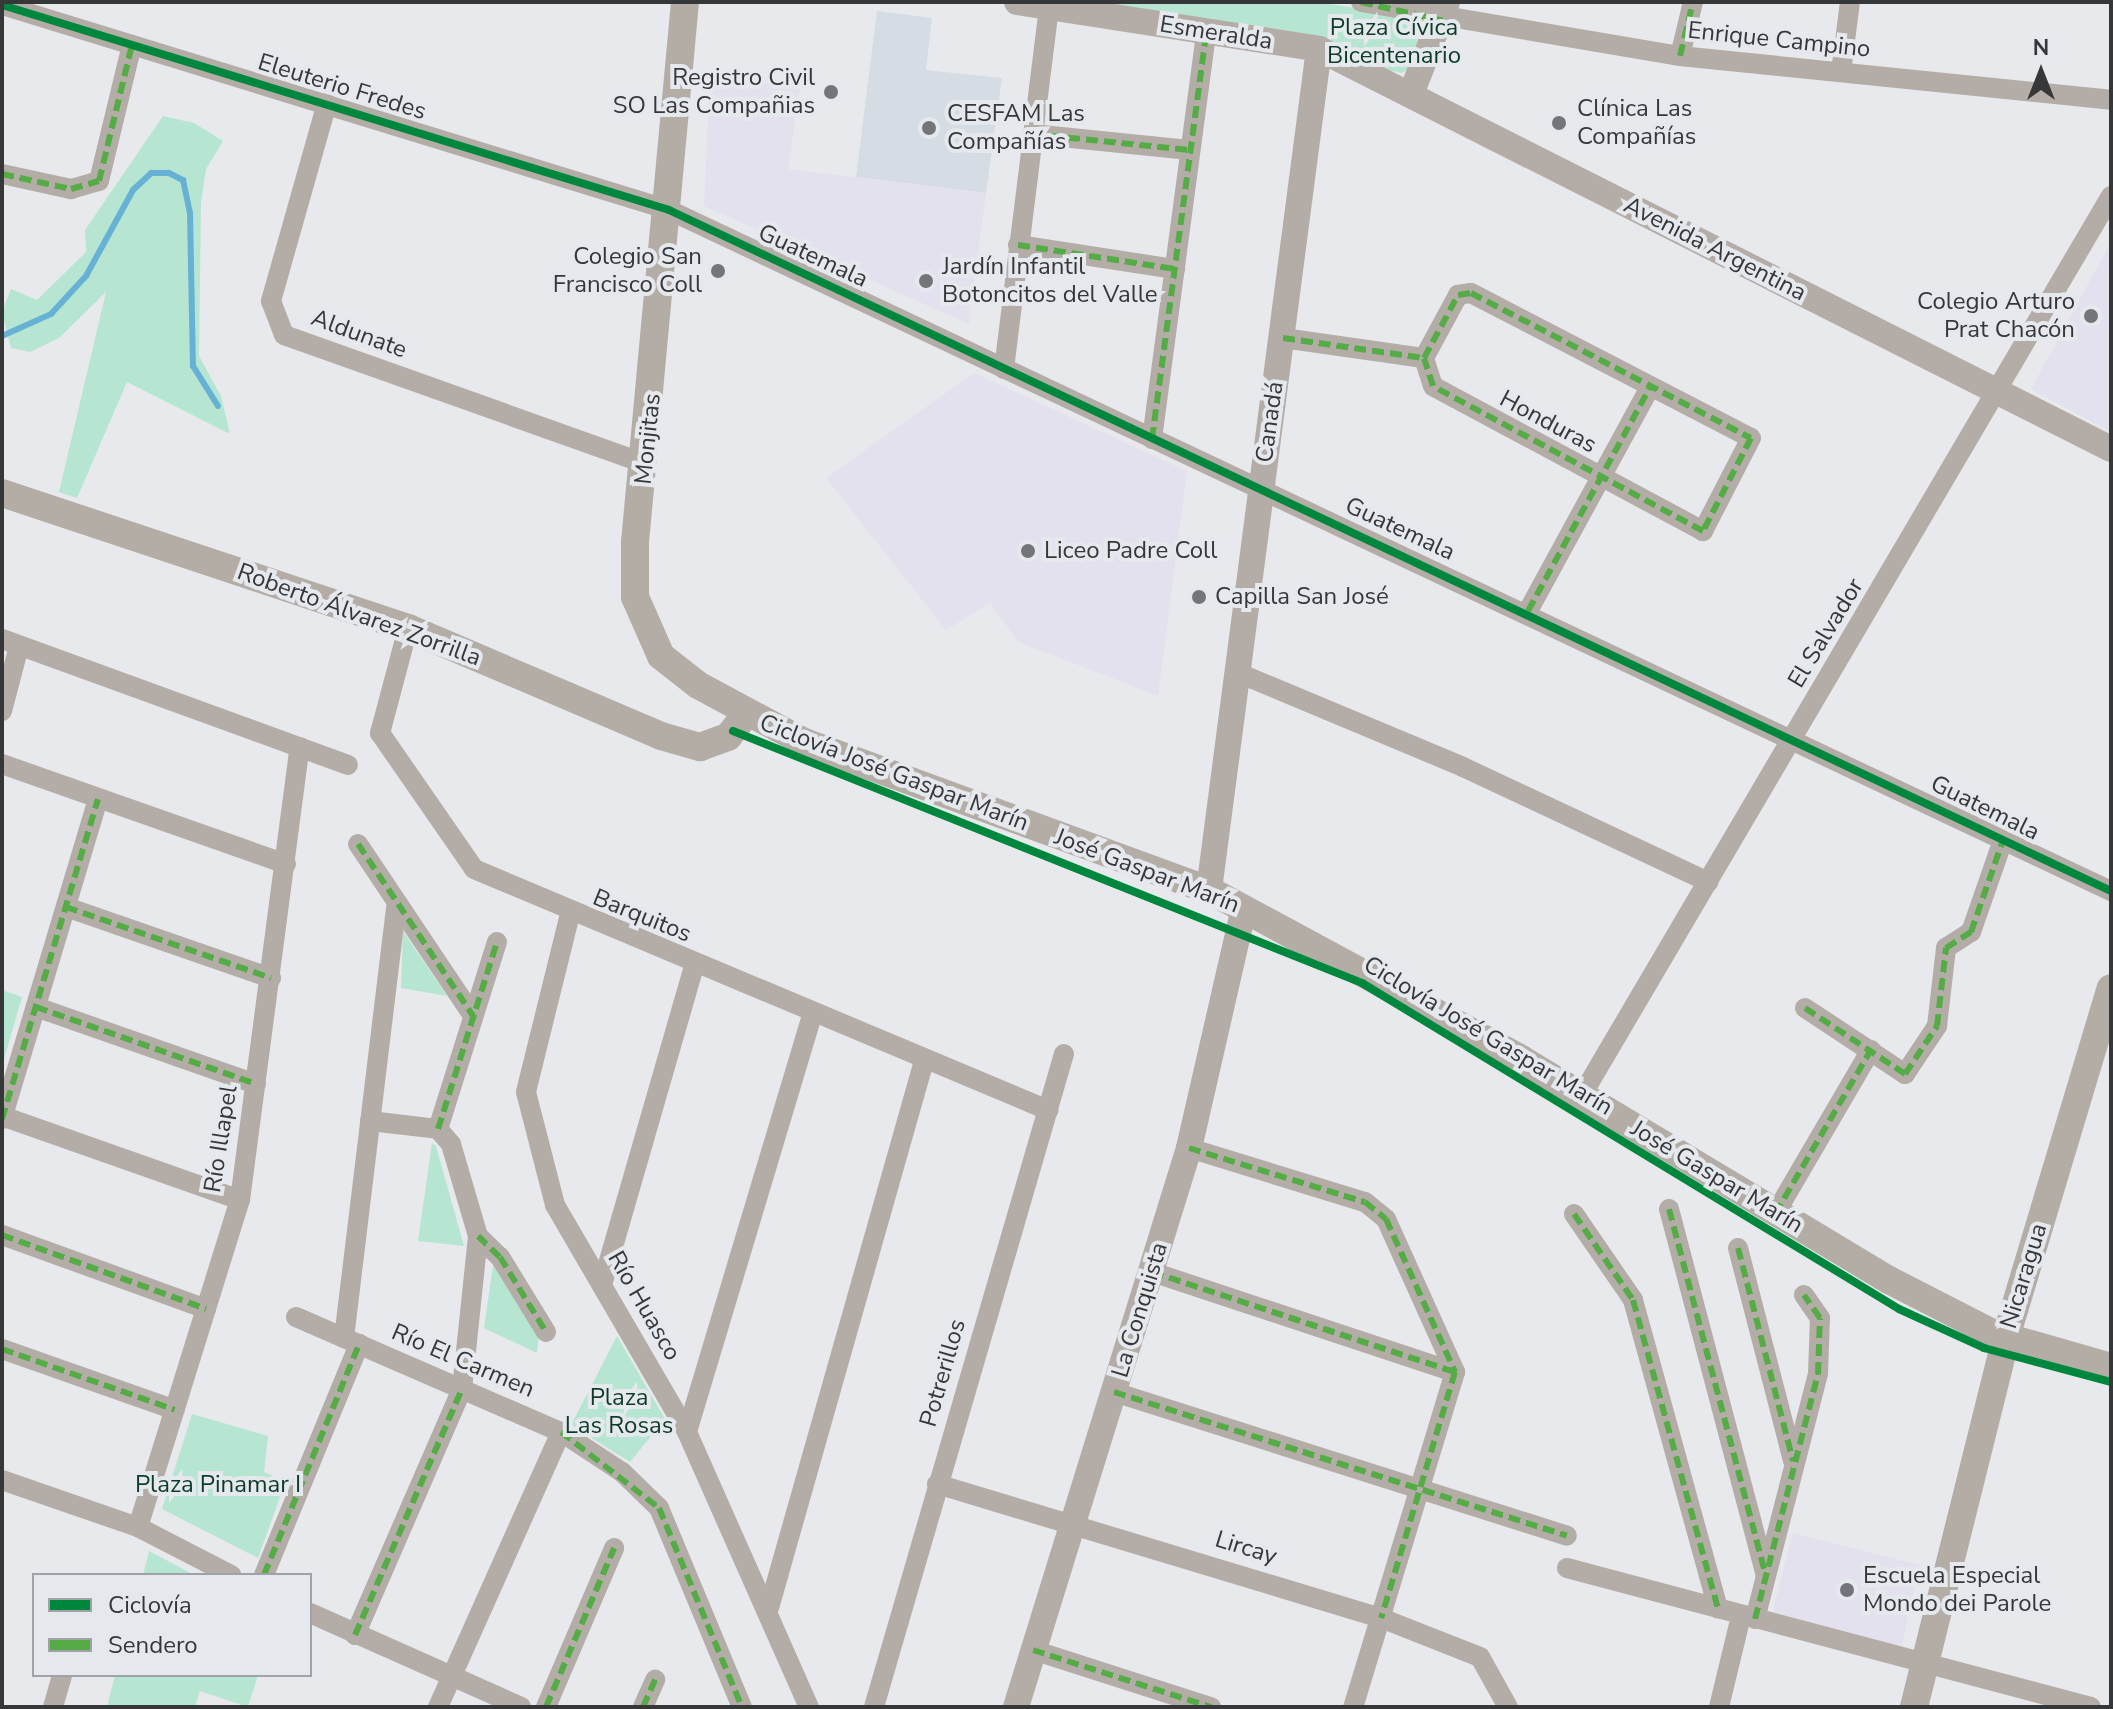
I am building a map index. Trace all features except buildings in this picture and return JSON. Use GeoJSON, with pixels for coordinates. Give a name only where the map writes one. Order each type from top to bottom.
{"type":"FeatureCollection","features":[{"type":"Feature","properties":{"kind":"main road","name":"Monjitas"},"geometry":{"type":"LineString","coordinates":[[685,2],[635,597],[646,631],[661,656],[746,714],[848,761]]}},
{"type":"Feature","properties":{"kind":"main road","name":"Roberto Álvarez Zorrilla"},"geometry":{"type":"LineString","coordinates":[[2,493],[408,628],[700,747],[728,737],[746,714]]}},
{"type":"Feature","properties":{"kind":"main road","name":"José Gaspar Marín"},"geometry":{"type":"LineString","coordinates":[[848,761],[1209,890],[1582,1095],[1775,1214],[2006,1337],[2111,1367]]}},
{"type":"Feature","properties":{"kind":"main road","name":"Nicaragua"},"geometry":{"type":"LineString","coordinates":[[1914,1707],[2006,1337],[2111,988]]}},
{"type":"Feature","properties":{"kind":"street","name":"Esmeralda"},"geometry":{"type":"LineString","coordinates":[[1017,2],[1319,49]]}},
{"type":"Feature","properties":{"kind":"street","name":"Enrique Campino"},"geometry":{"type":"LineString","coordinates":[[1361,2],[1445,12],[1680,56],[2111,100]]}},
{"type":"Feature","properties":{"kind":"street"},"geometry":{"type":"LineString","coordinates":[[1680,56],[1693,2]]}},
{"type":"Feature","properties":{"kind":"street"},"geometry":{"type":"LineString","coordinates":[[1841,72],[1850,2]]}},
{"type":"Feature","properties":{"kind":"street","name":"Eleuterio Fredes"},"geometry":{"type":"LineString","coordinates":[[3,4],[669,210]]}},
{"type":"Feature","properties":{"kind":"street"},"geometry":{"type":"LineString","coordinates":[[1004,369],[1050,5]]}},
{"type":"Feature","properties":{"kind":"street"},"geometry":{"type":"LineString","coordinates":[[1411,94],[1445,12]]}},
{"type":"Feature","properties":{"kind":"street"},"geometry":{"type":"LineString","coordinates":[[1152,439],[1206,32]]}},
{"type":"Feature","properties":{"kind":"street"},"geometry":{"type":"LineString","coordinates":[[2,174],[71,189],[99,181],[132,45]]}},
{"type":"Feature","properties":{"kind":"street","name":"Avenida Argentina"},"geometry":{"type":"LineString","coordinates":[[1319,49],[2001,390],[2111,449]]}},
{"type":"Feature","properties":{"kind":"street","name":"Canadá"},"geometry":{"type":"LineString","coordinates":[[1209,890],[1241,674],[1261,485],[1283,338],[1319,49]]}},
{"type":"Feature","properties":{"kind":"street","name":"Aldunate"},"geometry":{"type":"LineString","coordinates":[[327,103],[271,301],[284,335],[646,464]]}},
{"type":"Feature","properties":{"kind":"street"},"geometry":{"type":"LineString","coordinates":[[1032,134],[1189,150]]}},
{"type":"Feature","properties":{"kind":"street","name":"El Salvador"},"geometry":{"type":"LineString","coordinates":[[1582,1095],[2001,390],[2111,196]]}},
{"type":"Feature","properties":{"kind":"street","name":"Guatemala"},"geometry":{"type":"LineString","coordinates":[[669,210],[1152,439],[1261,485],[1528,611],[2111,891]]}},
{"type":"Feature","properties":{"kind":"street"},"geometry":{"type":"LineString","coordinates":[[1018,245],[1175,269]]}},
{"type":"Feature","properties":{"kind":"street"},"geometry":{"type":"LineString","coordinates":[[1283,338],[1424,358],[1458,295],[1471,293],[1650,387],[1528,611]]}},
{"type":"Feature","properties":{"kind":"street","name":"Honduras"},"geometry":{"type":"LineString","coordinates":[[1424,358],[1433,386],[1454,401],[1703,531],[1751,438],[1650,387]]}},
{"type":"Feature","properties":{"kind":"street","name":"Barquitos"},"geometry":{"type":"LineString","coordinates":[[408,628],[380,717],[386,747],[474,869],[570,914],[1048,1110]]}},
{"type":"Feature","properties":{"kind":"street"},"geometry":{"type":"LineString","coordinates":[[2,711],[11,642],[348,765]]}},
{"type":"Feature","properties":{"kind":"street"},"geometry":{"type":"LineString","coordinates":[[1241,674],[1708,882]]}},
{"type":"Feature","properties":{"kind":"street","name":"Río Illapel"},"geometry":{"type":"LineString","coordinates":[[138,1527],[240,1200],[300,747]]}},
{"type":"Feature","properties":{"kind":"street"},"geometry":{"type":"LineString","coordinates":[[2,764],[286,864]]}},
{"type":"Feature","properties":{"kind":"street"},"geometry":{"type":"LineString","coordinates":[[98,799],[2,1117],[240,1200]]}},
{"type":"Feature","properties":{"kind":"street"},"geometry":{"type":"LineString","coordinates":[[1805,1008],[1905,1074],[1937,1026],[1946,948],[1971,932],[2003,840]]}},
{"type":"Feature","properties":{"kind":"street"},"geometry":{"type":"LineString","coordinates":[[358,844],[473,1016]]}},
{"type":"Feature","properties":{"kind":"street"},"geometry":{"type":"LineString","coordinates":[[265,1573],[352,1341],[370,1121],[397,903]]}},
{"type":"Feature","properties":{"kind":"street"},"geometry":{"type":"LineString","coordinates":[[66,907],[271,978]]}},
{"type":"Feature","properties":{"kind":"street","name":"La Conquista"},"geometry":{"type":"LineString","coordinates":[[1016,1707],[1189,1148],[1244,908]]}},
{"type":"Feature","properties":{"kind":"street","name":"Río Huasco"},"geometry":{"type":"LineString","coordinates":[[570,914],[526,1092],[555,1205],[687,1432],[769,1608],[809,1707]]}},
{"type":"Feature","properties":{"kind":"street"},"geometry":{"type":"LineString","coordinates":[[438,1129],[497,942]]}},
{"type":"Feature","properties":{"kind":"street"},"geometry":{"type":"LineString","coordinates":[[602,1285],[694,966]]}},
{"type":"Feature","properties":{"kind":"street"},"geometry":{"type":"LineString","coordinates":[[36,1007],[256,1084]]}},
{"type":"Feature","properties":{"kind":"street"},"geometry":{"type":"LineString","coordinates":[[687,1432],[812,1015]]}},
{"type":"Feature","properties":{"kind":"street"},"geometry":{"type":"LineString","coordinates":[[1775,1214],[1871,1050]]}},
{"type":"Feature","properties":{"kind":"street","name":"Potrerillos"},"geometry":{"type":"LineString","coordinates":[[874,1707],[1064,1054]]}},
{"type":"Feature","properties":{"kind":"street"},"geometry":{"type":"LineString","coordinates":[[769,1608],[924,1061]]}},
{"type":"Feature","properties":{"kind":"street"},"geometry":{"type":"LineString","coordinates":[[355,1635],[462,1389],[478,1236],[451,1144],[438,1129],[370,1121]]}},
{"type":"Feature","properties":{"kind":"street"},"geometry":{"type":"LineString","coordinates":[[1189,1148],[1365,1202],[1386,1219],[1455,1372],[1353,1707]]}},
{"type":"Feature","properties":{"kind":"street","name":"José Gaspar Marín"},"geometry":{"type":"LineString","coordinates":[[1669,1209],[1766,1575]]}},
{"type":"Feature","properties":{"kind":"street"},"geometry":{"type":"LineString","coordinates":[[1574,1214],[1633,1300],[1718,1609]]}},
{"type":"Feature","properties":{"kind":"street"},"geometry":{"type":"LineString","coordinates":[[2,1235],[206,1309]]}},
{"type":"Feature","properties":{"kind":"street"},"geometry":{"type":"LineString","coordinates":[[478,1236],[500,1257],[546,1332]]}},
{"type":"Feature","properties":{"kind":"street","name":"José Gaspar Marín"},"geometry":{"type":"LineString","coordinates":[[1738,1248],[1794,1463]]}},
{"type":"Feature","properties":{"kind":"street"},"geometry":{"type":"LineString","coordinates":[[1152,1272],[1455,1372]]}},
{"type":"Feature","properties":{"kind":"street","name":"José Gaspar Marín"},"geometry":{"type":"LineString","coordinates":[[1719,1707],[1748,1617],[1766,1575],[1821,1342],[1820,1318],[1804,1295]]}},
{"type":"Feature","properties":{"kind":"street","name":"Río El Carmen"},"geometry":{"type":"LineString","coordinates":[[296,1317],[561,1432],[659,1508],[742,1707]]}},
{"type":"Feature","properties":{"kind":"street"},"geometry":{"type":"LineString","coordinates":[[2,1349],[175,1410]]}},
{"type":"Feature","properties":{"kind":"street"},"geometry":{"type":"LineString","coordinates":[[1114,1392],[1567,1536]]}},
{"type":"Feature","properties":{"kind":"street"},"geometry":{"type":"LineString","coordinates":[[438,1707],[561,1432]]}},
{"type":"Feature","properties":{"kind":"street"},"geometry":{"type":"LineString","coordinates":[[2,1480],[138,1527],[227,1573]]}},
{"type":"Feature","properties":{"kind":"street","name":"Lircay"},"geometry":{"type":"LineString","coordinates":[[937,1484],[1072,1522],[1381,1618],[1480,1657],[1508,1707]]}},
{"type":"Feature","properties":{"kind":"street"},"geometry":{"type":"LineString","coordinates":[[546,1707],[614,1548]]}},
{"type":"Feature","properties":{"kind":"street"},"geometry":{"type":"LineString","coordinates":[[1567,1568],[2091,1707]]}},
{"type":"Feature","properties":{"kind":"street"},"geometry":{"type":"LineString","coordinates":[[312,1614],[521,1707]]}},
{"type":"Feature","properties":{"kind":"street"},"geometry":{"type":"LineString","coordinates":[[1033,1650],[1211,1707]]}},
{"type":"Feature","properties":{"kind":"street"},"geometry":{"type":"LineString","coordinates":[[53,1707],[61,1677]]}},
{"type":"Feature","properties":{"kind":"street"},"geometry":{"type":"LineString","coordinates":[[643,1707],[655,1680]]}},
{"type":"Feature","properties":{"kind":"shaded area","name":"CESFAM Las Compañías"},"geometry":{"type":"Polygon","coordinates":[[[877,11],[932,18],[926,70],[1002,78],[986,193],[856,177],[877,11]]]}},
{"type":"Feature","properties":{"kind":"shaded area","name":"Jardín Infantil Botoncitos del Valle"},"geometry":{"type":"Polygon","coordinates":[[[710,76],[800,88],[788,169],[986,193],[969,324],[704,206],[710,76]]]}},
{"type":"Feature","properties":{"kind":"shaded area","name":"Colegio Arturo Prat Chacón"},"geometry":{"type":"Polygon","coordinates":[[[2111,242],[2111,432],[2031,389],[2111,242]]]}},
{"type":"Feature","properties":{"kind":"shaded area","name":"Liceo Padre Coll"},"geometry":{"type":"Polygon","coordinates":[[[974,373],[1187,471],[1158,696],[1019,642],[990,603],[946,630],[826,478],[974,373]]]}},
{"type":"Feature","properties":{"kind":"shaded area","name":"Escuela Especial Mondo dei Parole"},"geometry":{"type":"Polygon","coordinates":[[[1793,1533],[1920,1565],[1901,1648],[1772,1614],[1793,1533]]]}},
{"type":"Feature","properties":{"kind":"green space","name":"Plaza Cívica Bicentenario"},"geometry":{"type":"Polygon","coordinates":[[[1072,2],[1315,2],[1426,18],[1419,62],[1402,73],[1072,2]]]}},
{"type":"Feature","properties":{"kind":"green space"},"geometry":{"type":"Polygon","coordinates":[[[163,116],[194,123],[223,141],[206,169],[201,203],[199,356],[221,396],[230,434],[127,382],[77,498],[59,492],[106,292],[59,338],[30,352],[11,348],[2,312],[11,289],[37,300],[86,252],[85,230],[163,116]]]}},
{"type":"Feature","properties":{"kind":"green space"},"geometry":{"type":"Polygon","coordinates":[[[403,931],[447,996],[401,988],[403,931]]]}},
{"type":"Feature","properties":{"kind":"green space"},"geometry":{"type":"Polygon","coordinates":[[[2,990],[22,997],[2,1066],[2,990]]]}},
{"type":"Feature","properties":{"kind":"green space"},"geometry":{"type":"Polygon","coordinates":[[[432,1143],[436,1146],[464,1246],[418,1241],[432,1143]]]}},
{"type":"Feature","properties":{"kind":"green space"},"geometry":{"type":"Polygon","coordinates":[[[494,1259],[539,1333],[537,1353],[484,1328],[494,1259]]]}},
{"type":"Feature","properties":{"kind":"green space","name":"Plaza Las Rosas"},"geometry":{"type":"Polygon","coordinates":[[[617,1336],[665,1419],[630,1462],[571,1425],[617,1336]]]}},
{"type":"Feature","properties":{"kind":"green space","name":"Plaza Pinamar I"},"geometry":{"type":"Polygon","coordinates":[[[192,1414],[268,1436],[264,1472],[286,1481],[258,1558],[162,1509],[192,1414]]]}},
{"type":"Feature","properties":{"kind":"green space"},"geometry":{"type":"Polygon","coordinates":[[[149,1551],[190,1573],[144,1573],[149,1551]]]}},
{"type":"Feature","properties":{"kind":"green space"},"geometry":{"type":"Polygon","coordinates":[[[114,1677],[257,1677],[248,1707],[200,1691],[195,1707],[107,1707],[114,1677]]]}},
{"type":"Feature","properties":{"kind":"waterway"},"geometry":{"type":"LineString","coordinates":[[2,336],[51,314],[86,276],[133,190],[151,173],[169,173],[183,180],[190,213],[193,366],[218,406]]}},
{"type":"Feature","properties":{"kind":"marked path"},"geometry":{"type":"LineString","coordinates":[[1361,2],[1444,21]]}},
{"type":"Feature","properties":{"kind":"marked path"},"geometry":{"type":"LineString","coordinates":[[1680,56],[1693,2]]}},
{"type":"Feature","properties":{"kind":"marked path"},"geometry":{"type":"LineString","coordinates":[[1152,439],[1206,32]]}},
{"type":"Feature","properties":{"kind":"marked path"},"geometry":{"type":"LineString","coordinates":[[2,174],[71,189],[99,181],[132,45]]}},
{"type":"Feature","properties":{"kind":"marked path"},"geometry":{"type":"LineString","coordinates":[[1032,134],[1189,150]]}},
{"type":"Feature","properties":{"kind":"marked path"},"geometry":{"type":"LineString","coordinates":[[1018,245],[1175,269]]}},
{"type":"Feature","properties":{"kind":"marked path"},"geometry":{"type":"LineString","coordinates":[[1471,293],[1751,438],[1703,531],[1433,386],[1424,358],[1458,295],[1471,293]]}},
{"type":"Feature","properties":{"kind":"marked path"},"geometry":{"type":"LineString","coordinates":[[1283,338],[1424,358]]}},
{"type":"Feature","properties":{"kind":"marked path"},"geometry":{"type":"LineString","coordinates":[[1528,611],[1650,387]]}},
{"type":"Feature","properties":{"kind":"marked path"},"geometry":{"type":"LineString","coordinates":[[2,1119],[98,799]]}},
{"type":"Feature","properties":{"kind":"marked path"},"geometry":{"type":"LineString","coordinates":[[1805,1008],[1905,1074],[1937,1026],[1946,948],[1971,932],[2003,840]]}},
{"type":"Feature","properties":{"kind":"marked path"},"geometry":{"type":"LineString","coordinates":[[358,844],[473,1016]]}},
{"type":"Feature","properties":{"kind":"marked path"},"geometry":{"type":"LineString","coordinates":[[66,907],[271,978]]}},
{"type":"Feature","properties":{"kind":"marked path"},"geometry":{"type":"LineString","coordinates":[[438,1129],[497,942]]}},
{"type":"Feature","properties":{"kind":"marked path"},"geometry":{"type":"LineString","coordinates":[[36,1007],[256,1084]]}},
{"type":"Feature","properties":{"kind":"marked path"},"geometry":{"type":"LineString","coordinates":[[1775,1214],[1871,1050]]}},
{"type":"Feature","properties":{"kind":"marked path"},"geometry":{"type":"LineString","coordinates":[[1189,1148],[1365,1202],[1386,1219],[1455,1372],[1381,1618]]}},
{"type":"Feature","properties":{"kind":"marked path"},"geometry":{"type":"LineString","coordinates":[[1669,1209],[1766,1575]]}},
{"type":"Feature","properties":{"kind":"marked path"},"geometry":{"type":"LineString","coordinates":[[1574,1214],[1633,1300],[1718,1609]]}},
{"type":"Feature","properties":{"kind":"marked path"},"geometry":{"type":"LineString","coordinates":[[2,1235],[206,1309]]}},
{"type":"Feature","properties":{"kind":"marked path"},"geometry":{"type":"LineString","coordinates":[[478,1236],[500,1257],[546,1332]]}},
{"type":"Feature","properties":{"kind":"marked path"},"geometry":{"type":"LineString","coordinates":[[1738,1248],[1793,1461]]}},
{"type":"Feature","properties":{"kind":"marked path"},"geometry":{"type":"LineString","coordinates":[[1152,1272],[1455,1372]]}},
{"type":"Feature","properties":{"kind":"marked path"},"geometry":{"type":"LineString","coordinates":[[1755,1619],[1818,1374],[1820,1318],[1804,1295]]}},
{"type":"Feature","properties":{"kind":"marked path"},"geometry":{"type":"LineString","coordinates":[[265,1573],[359,1344]]}},
{"type":"Feature","properties":{"kind":"marked path"},"geometry":{"type":"LineString","coordinates":[[2,1349],[175,1410]]}},
{"type":"Feature","properties":{"kind":"marked path"},"geometry":{"type":"LineString","coordinates":[[355,1635],[462,1389]]}},
{"type":"Feature","properties":{"kind":"marked path"},"geometry":{"type":"LineString","coordinates":[[1114,1392],[1567,1536]]}},
{"type":"Feature","properties":{"kind":"marked path"},"geometry":{"type":"LineString","coordinates":[[561,1432],[659,1508],[742,1707]]}},
{"type":"Feature","properties":{"kind":"marked path"},"geometry":{"type":"LineString","coordinates":[[546,1707],[614,1548]]}},
{"type":"Feature","properties":{"kind":"marked path"},"geometry":{"type":"LineString","coordinates":[[1033,1650],[1211,1707]]}},
{"type":"Feature","properties":{"kind":"marked path"},"geometry":{"type":"LineString","coordinates":[[643,1707],[655,1680]]}},
{"type":"Feature","properties":{"kind":"cycle path"},"geometry":{"type":"LineString","coordinates":[[2,5],[669,210],[2111,891]]}},
{"type":"Feature","properties":{"kind":"cycle path","name":"Ciclovía José Gaspar Marín"},"geometry":{"type":"LineString","coordinates":[[733,731],[1362,983],[1899,1309],[1984,1348],[2111,1382]]}},
{"type":"Feature","properties":{"kind":"place","name":"Registro Civil SO Las Compañias"},"geometry":{"type":"Point","coordinates":[831,92]}},
{"type":"Feature","properties":{"kind":"place","name":"Clínica Las Compañías"},"geometry":{"type":"Point","coordinates":[1559,123]}},
{"type":"Feature","properties":{"kind":"place","name":"CESFAM Las Compañías"},"geometry":{"type":"Point","coordinates":[929,128]}},
{"type":"Feature","properties":{"kind":"place","name":"Colegio San Francisco Coll"},"geometry":{"type":"Point","coordinates":[718,271]}},
{"type":"Feature","properties":{"kind":"place","name":"Jardín Infantil Botoncitos del Valle"},"geometry":{"type":"Point","coordinates":[926,281]}},
{"type":"Feature","properties":{"kind":"place","name":"Colegio Arturo Prat Chacón"},"geometry":{"type":"Point","coordinates":[2091,316]}},
{"type":"Feature","properties":{"kind":"place","name":"Liceo Padre Coll"},"geometry":{"type":"Point","coordinates":[1028,551]}},
{"type":"Feature","properties":{"kind":"place","name":"Capilla San José"},"geometry":{"type":"Point","coordinates":[1199,597]}},
{"type":"Feature","properties":{"kind":"place","name":"Escuela Especial Mondo dei Parole"},"geometry":{"type":"Point","coordinates":[1847,1590]}}]}
